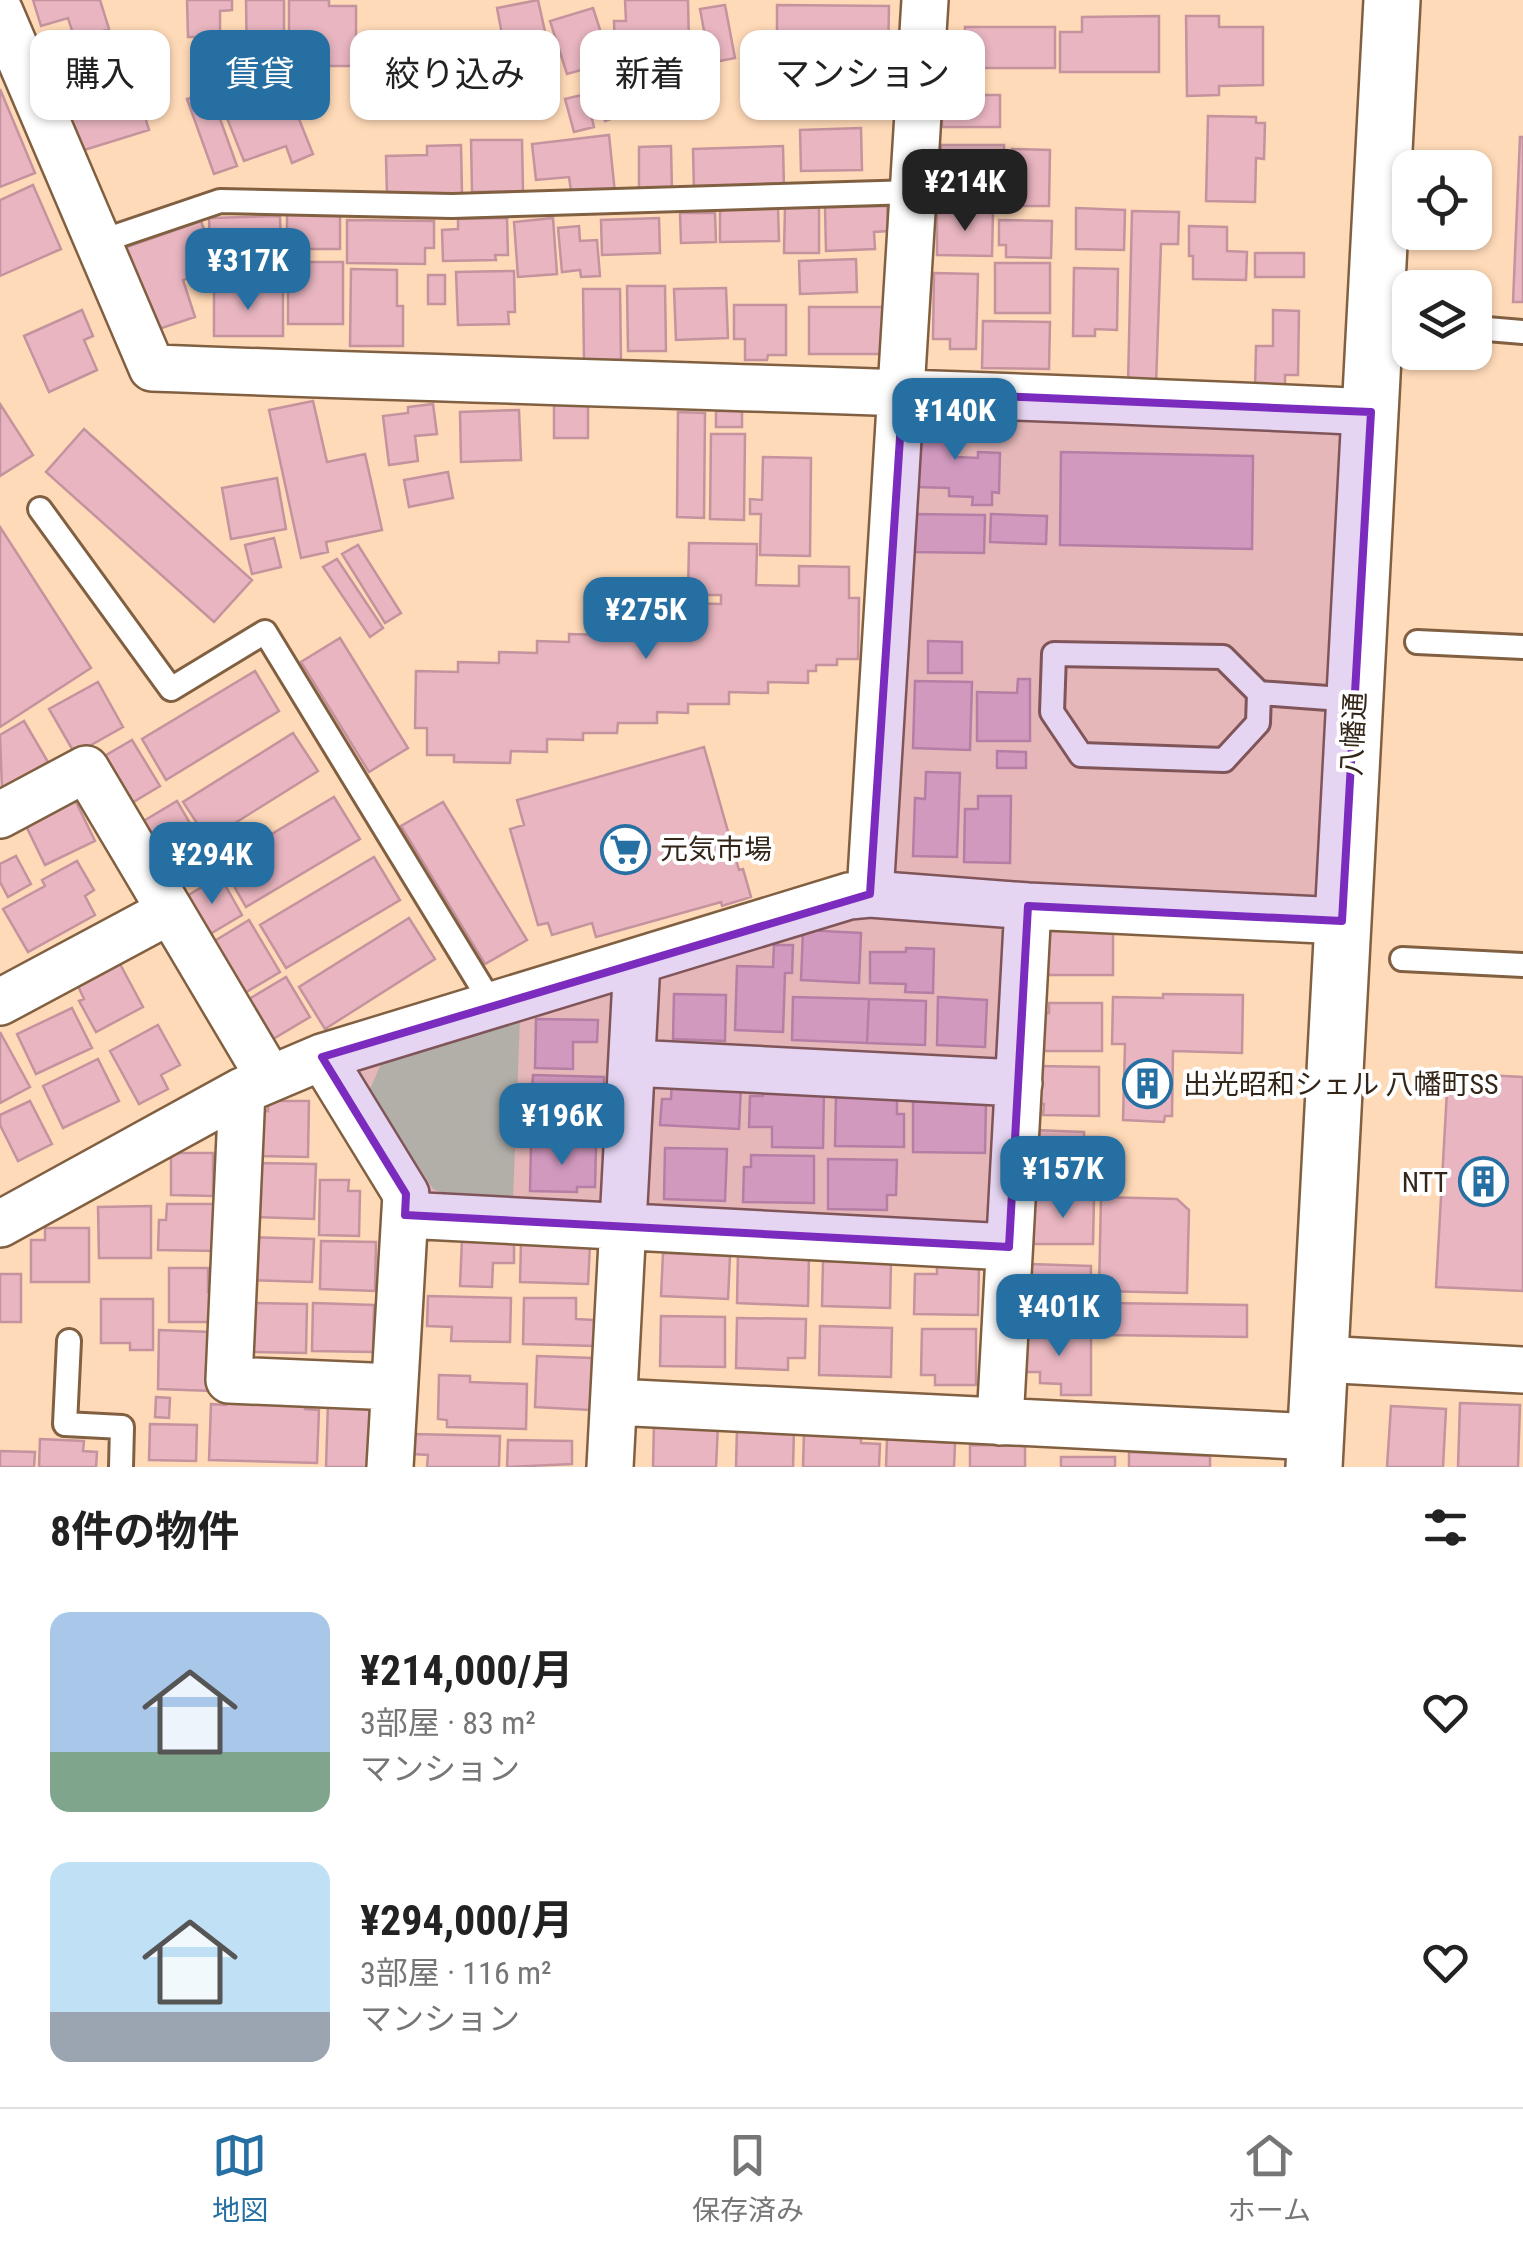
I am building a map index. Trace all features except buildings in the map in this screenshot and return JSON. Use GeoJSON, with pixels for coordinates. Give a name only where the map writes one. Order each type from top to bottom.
{"type":"FeatureCollection","features":[{"type":"Feature","properties":{"kind":"street"},"geometry":{"type":"LineString","coordinates":[[870,894],[925,0]]}},
{"type":"Feature","properties":{"kind":"street","name":"八幡通"},"geometry":{"type":"LineString","coordinates":[[1315,1452],[1392,0]]}},
{"type":"Feature","properties":{"kind":"street"},"geometry":{"type":"LineString","coordinates":[[0,12],[152,368],[903,392],[1371,412]]}},
{"type":"Feature","properties":{"kind":"street"},"geometry":{"type":"LineString","coordinates":[[0,815],[86,769],[168,912],[256,1085],[229,1380],[394,1387]]}},
{"type":"Feature","properties":{"kind":"street"},"geometry":{"type":"LineString","coordinates":[[0,1224],[256,1085],[322,1057],[849,896],[870,894],[1342,922]]}},
{"type":"Feature","properties":{"kind":"street"},"geometry":{"type":"LineString","coordinates":[[1000,1422],[1028,906]]}},
{"type":"Feature","properties":{"kind":"street"},"geometry":{"type":"LineString","coordinates":[[0,1002],[168,912]]}},
{"type":"Feature","properties":{"kind":"street"},"geometry":{"type":"LineString","coordinates":[[610,1467],[638,961]]}},
{"type":"Feature","properties":{"kind":"street"},"geometry":{"type":"LineString","coordinates":[[322,1057],[406,1194],[390,1467]]}},
{"type":"Feature","properties":{"kind":"street"},"geometry":{"type":"LineString","coordinates":[[632,1062],[1019,1083]]}},
{"type":"Feature","properties":{"kind":"street"},"geometry":{"type":"LineString","coordinates":[[405,1215],[1008,1247]]}},
{"type":"Feature","properties":{"kind":"street"},"geometry":{"type":"LineString","coordinates":[[1320,1359],[1523,1370]]}},
{"type":"Feature","properties":{"kind":"street"},"geometry":{"type":"LineString","coordinates":[[614,1402],[1000,1422],[1315,1452]]}},
{"type":"Feature","properties":{"kind":"lane"},"geometry":{"type":"LineString","coordinates":[[99,242],[220,201],[452,206],[914,192]]}},
{"type":"Feature","properties":{"kind":"lane"},"geometry":{"type":"LineString","coordinates":[[1492,329],[1523,332]]}},
{"type":"Feature","properties":{"kind":"lane"},"geometry":{"type":"LineString","coordinates":[[40,509],[171,689],[265,632],[492,1004]]}},
{"type":"Feature","properties":{"kind":"lane"},"geometry":{"type":"LineString","coordinates":[[1416,642],[1523,648]]}},
{"type":"Feature","properties":{"kind":"lane"},"geometry":{"type":"LineString","coordinates":[[1259,693],[1258,723],[1224,760],[1081,756],[1052,712],[1054,654],[1223,657],[1259,693],[1356,700]]}},
{"type":"Feature","properties":{"kind":"lane"},"geometry":{"type":"LineString","coordinates":[[1402,960],[1523,965]]}},
{"type":"Feature","properties":{"kind":"lane"},"geometry":{"type":"LineString","coordinates":[[69,1341],[65,1424],[122,1427],[120,1467]]}},
{"type":"Feature","properties":{"kind":"highlighted area"},"geometry":{"type":"Polygon","coordinates":[[[903,392],[1371,412],[1342,921],[1028,906],[1009,1247],[405,1215],[406,1194],[322,1057],[870,894],[903,392]]]}},
{"type":"Feature","properties":{"kind":"green space"},"geometry":{"type":"Polygon","coordinates":[[[520,1019],[513,1200],[455,1198],[433,1189],[369,1091],[381,1064],[520,1019]]]}},
{"type":"Feature","properties":{"kind":"place","name":"元気市場"},"geometry":{"type":"Point","coordinates":[625,849]}},
{"type":"Feature","properties":{"kind":"place","name":"出光昭和シェル 八幡町SS"},"geometry":{"type":"Point","coordinates":[1148,1084]}},
{"type":"Feature","properties":{"kind":"place","name":"NTT"},"geometry":{"type":"Point","coordinates":[1483,1182]}}]}
